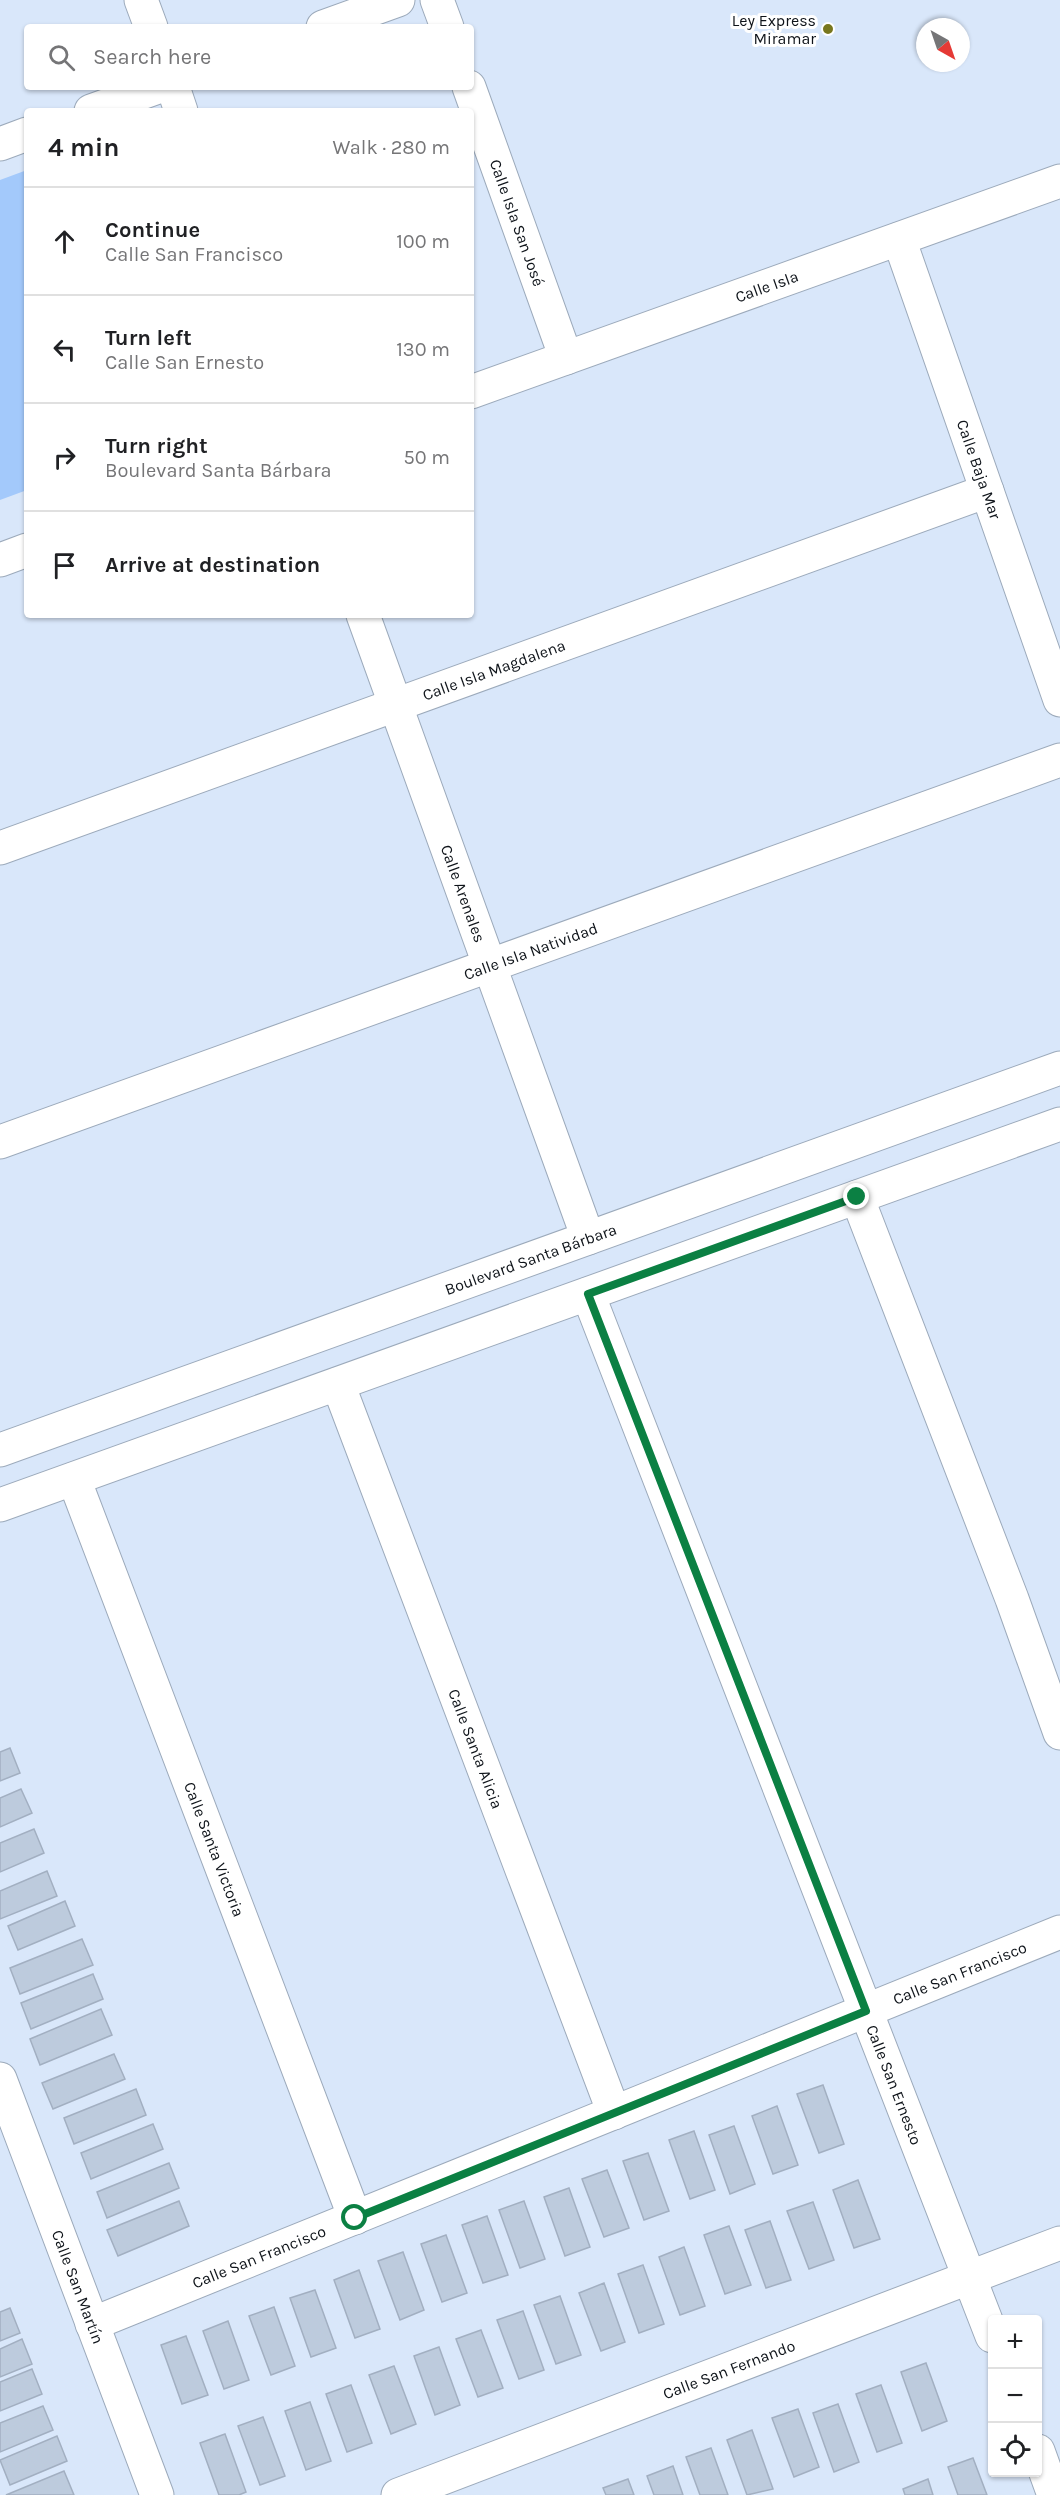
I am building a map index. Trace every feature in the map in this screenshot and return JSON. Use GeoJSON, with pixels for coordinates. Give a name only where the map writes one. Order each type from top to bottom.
{"type":"FeatureCollection","features":[{"type":"Feature","properties":{"kind":"street"},"geometry":{"type":"LineString","coordinates":[[141,0],[150,24]]}},
{"type":"Feature","properties":{"kind":"street"},"geometry":{"type":"LineString","coordinates":[[331,24],[398,0]]}},
{"type":"Feature","properties":{"kind":"street"},"geometry":{"type":"LineString","coordinates":[[437,0],[446,24]]}},
{"type":"Feature","properties":{"kind":"street"},"geometry":{"type":"LineString","coordinates":[[99,108],[150,90]]}},
{"type":"Feature","properties":{"kind":"street"},"geometry":{"type":"LineString","coordinates":[[174,90],[180,108]]}},
{"type":"Feature","properties":{"kind":"street","name":"Calle Isla San José"},"geometry":{"type":"LineString","coordinates":[[469,90],[566,358]]}},
{"type":"Feature","properties":{"kind":"street"},"geometry":{"type":"LineString","coordinates":[[0,144],[24,135]]}},
{"type":"Feature","properties":{"kind":"street","name":"Calle Isla"},"geometry":{"type":"LineString","coordinates":[[474,391],[1060,181]]}},
{"type":"Feature","properties":{"kind":"street","name":"Calle Baja Mar"},"geometry":{"type":"LineString","coordinates":[[899,239],[1060,700]]}},
{"type":"Feature","properties":{"kind":"street","name":"Calle Isla Magdalena"},"geometry":{"type":"LineString","coordinates":[[0,848],[987,491]]}},
{"type":"Feature","properties":{"kind":"street"},"geometry":{"type":"LineString","coordinates":[[0,560],[24,551]]}},
{"type":"Feature","properties":{"kind":"street","name":"Calle Arenales"},"geometry":{"type":"LineString","coordinates":[[364,618],[588,1238]]}},
{"type":"Feature","properties":{"kind":"street","name":"Calle Isla Natividad"},"geometry":{"type":"LineString","coordinates":[[0,1142],[1060,759]]}},
{"type":"Feature","properties":{"kind":"street","name":"Boulevard Santa Bárbara"},"geometry":{"type":"LineString","coordinates":[[0,1450],[1060,1068]]}},
{"type":"Feature","properties":{"kind":"street"},"geometry":{"type":"LineString","coordinates":[[0,1505],[1060,1124]]}},
{"type":"Feature","properties":{"kind":"street"},"geometry":{"type":"LineString","coordinates":[[857,1197],[1012,1599],[1060,1733]]}},
{"type":"Feature","properties":{"kind":"street","name":"Calle San Ernesto"},"geometry":{"type":"LineString","coordinates":[[588,1294],[988,2323]]}},
{"type":"Feature","properties":{"kind":"street","name":"Calle Santa Alicia"},"geometry":{"type":"LineString","coordinates":[[338,1384],[614,2113]]}},
{"type":"Feature","properties":{"kind":"street","name":"Calle Santa Victoria"},"geometry":{"type":"LineString","coordinates":[[74,1479],[355,2218]]}},
{"type":"Feature","properties":{"kind":"street","name":"Calle San Francisco"},"geometry":{"type":"LineString","coordinates":[[92,2324],[1060,1932]]}},
{"type":"Feature","properties":{"kind":"street","name":"Calle San Martín"},"geometry":{"type":"LineString","coordinates":[[0,2079],[157,2495]]}},
{"type":"Feature","properties":{"kind":"street","name":"Calle San Fernando"},"geometry":{"type":"LineString","coordinates":[[398,2495],[1060,2243]]}},
{"type":"Feature","properties":{"kind":"street"},"geometry":{"type":"LineString","coordinates":[[1046,2452],[1054,2495]]}},
{"type":"Feature","properties":{"kind":"shaded area"},"geometry":{"type":"Polygon","coordinates":[[[24,171],[24,491],[0,500],[0,180],[24,171]]]}},
{"type":"Feature","properties":{"kind":"building"},"geometry":{"type":"Polygon","coordinates":[[[10,1748],[20,1773],[0,1781],[0,1752],[10,1748]]]}},
{"type":"Feature","properties":{"kind":"building"},"geometry":{"type":"Polygon","coordinates":[[[21,1789],[32,1813],[0,1827],[0,1798],[21,1789]]]}},
{"type":"Feature","properties":{"kind":"building"},"geometry":{"type":"Polygon","coordinates":[[[34,1829],[44,1853],[0,1872],[0,1843],[34,1829]]]}},
{"type":"Feature","properties":{"kind":"building"},"geometry":{"type":"Polygon","coordinates":[[[47,1871],[57,1896],[0,1919],[0,1891],[47,1871]]]}},
{"type":"Feature","properties":{"kind":"building"},"geometry":{"type":"Polygon","coordinates":[[[65,1901],[75,1926],[18,1950],[8,1926],[65,1901]]]}},
{"type":"Feature","properties":{"kind":"building"},"geometry":{"type":"Polygon","coordinates":[[[82,1939],[93,1965],[20,1994],[10,1968],[82,1939]]]}},
{"type":"Feature","properties":{"kind":"building"},"geometry":{"type":"Polygon","coordinates":[[[93,1974],[103,1999],[31,2029],[21,2003],[93,1974]]]}},
{"type":"Feature","properties":{"kind":"building"},"geometry":{"type":"Polygon","coordinates":[[[101,2009],[112,2035],[40,2065],[30,2039],[101,2009]]]}},
{"type":"Feature","properties":{"kind":"building"},"geometry":{"type":"Polygon","coordinates":[[[114,2054],[125,2079],[53,2109],[42,2083],[114,2054]]]}},
{"type":"Feature","properties":{"kind":"building"},"geometry":{"type":"Polygon","coordinates":[[[823,2085],[844,2144],[819,2153],[797,2094],[823,2085]]]}},
{"type":"Feature","properties":{"kind":"building"},"geometry":{"type":"Polygon","coordinates":[[[136,2089],[146,2115],[74,2144],[64,2118],[136,2089]]]}},
{"type":"Feature","properties":{"kind":"building"},"geometry":{"type":"Polygon","coordinates":[[[777,2106],[798,2165],[773,2174],[752,2116],[777,2106]]]}},
{"type":"Feature","properties":{"kind":"building"},"geometry":{"type":"Polygon","coordinates":[[[153,2124],[163,2149],[91,2179],[81,2153],[153,2124]]]}},
{"type":"Feature","properties":{"kind":"building"},"geometry":{"type":"Polygon","coordinates":[[[734,2126],[755,2184],[730,2194],[709,2135],[734,2126]]]}},
{"type":"Feature","properties":{"kind":"building"},"geometry":{"type":"Polygon","coordinates":[[[694,2131],[715,2190],[690,2199],[669,2140],[694,2131]]]}},
{"type":"Feature","properties":{"kind":"building"},"geometry":{"type":"Polygon","coordinates":[[[648,2153],[669,2211],[644,2220],[623,2161],[648,2153]]]}},
{"type":"Feature","properties":{"kind":"building"},"geometry":{"type":"Polygon","coordinates":[[[169,2163],[179,2188],[107,2218],[97,2192],[169,2163]]]}},
{"type":"Feature","properties":{"kind":"building"},"geometry":{"type":"Polygon","coordinates":[[[607,2170],[629,2228],[604,2237],[582,2179],[607,2170]]]}},
{"type":"Feature","properties":{"kind":"building"},"geometry":{"type":"Polygon","coordinates":[[[858,2180],[880,2239],[854,2248],[833,2190],[858,2180]]]}},
{"type":"Feature","properties":{"kind":"building"},"geometry":{"type":"Polygon","coordinates":[[[569,2188],[590,2247],[565,2256],[544,2197],[569,2188]]]}},
{"type":"Feature","properties":{"kind":"building"},"geometry":{"type":"Polygon","coordinates":[[[179,2201],[189,2226],[118,2256],[107,2230],[179,2201]]]}},
{"type":"Feature","properties":{"kind":"building"},"geometry":{"type":"Polygon","coordinates":[[[524,2201],[545,2259],[520,2268],[499,2210],[524,2201]]]}},
{"type":"Feature","properties":{"kind":"building"},"geometry":{"type":"Polygon","coordinates":[[[813,2202],[834,2260],[809,2269],[787,2211],[813,2202]]]}},
{"type":"Feature","properties":{"kind":"building"},"geometry":{"type":"Polygon","coordinates":[[[487,2216],[508,2275],[483,2283],[462,2225],[487,2216]]]}},
{"type":"Feature","properties":{"kind":"building"},"geometry":{"type":"Polygon","coordinates":[[[770,2221],[791,2280],[766,2288],[745,2230],[770,2221]]]}},
{"type":"Feature","properties":{"kind":"building"},"geometry":{"type":"Polygon","coordinates":[[[729,2226],[751,2285],[725,2294],[704,2235],[729,2226]]]}},
{"type":"Feature","properties":{"kind":"building"},"geometry":{"type":"Polygon","coordinates":[[[446,2235],[467,2293],[442,2302],[421,2244],[446,2235]]]}},
{"type":"Feature","properties":{"kind":"building"},"geometry":{"type":"Polygon","coordinates":[[[684,2247],[705,2306],[680,2315],[659,2257],[684,2247]]]}},
{"type":"Feature","properties":{"kind":"building"},"geometry":{"type":"Polygon","coordinates":[[[403,2252],[424,2310],[400,2320],[378,2261],[403,2252]]]}},
{"type":"Feature","properties":{"kind":"building"},"geometry":{"type":"Polygon","coordinates":[[[643,2265],[664,2324],[639,2333],[618,2274],[643,2265]]]}},
{"type":"Feature","properties":{"kind":"building"},"geometry":{"type":"Polygon","coordinates":[[[359,2270],[380,2329],[355,2338],[334,2280],[359,2270]]]}},
{"type":"Feature","properties":{"kind":"building"},"geometry":{"type":"Polygon","coordinates":[[[604,2283],[625,2342],[601,2351],[579,2293],[604,2283]]]}},
{"type":"Feature","properties":{"kind":"building"},"geometry":{"type":"Polygon","coordinates":[[[315,2290],[336,2348],[311,2357],[290,2298],[315,2290]]]}},
{"type":"Feature","properties":{"kind":"building"},"geometry":{"type":"Polygon","coordinates":[[[560,2296],[581,2355],[556,2364],[534,2305],[560,2296]]]}},
{"type":"Feature","properties":{"kind":"building"},"geometry":{"type":"Polygon","coordinates":[[[274,2307],[295,2366],[271,2375],[249,2316],[274,2307]]]}},
{"type":"Feature","properties":{"kind":"building"},"geometry":{"type":"Polygon","coordinates":[[[10,2308],[20,2333],[0,2341],[0,2312],[10,2308]]]}},
{"type":"Feature","properties":{"kind":"building"},"geometry":{"type":"Polygon","coordinates":[[[523,2311],[544,2370],[519,2379],[497,2320],[523,2311]]]}},
{"type":"Feature","properties":{"kind":"building"},"geometry":{"type":"Polygon","coordinates":[[[228,2321],[249,2380],[224,2389],[203,2331],[228,2321]]]}},
{"type":"Feature","properties":{"kind":"building"},"geometry":{"type":"Polygon","coordinates":[[[481,2330],[503,2388],[478,2397],[456,2339],[481,2330]]]}},
{"type":"Feature","properties":{"kind":"building"},"geometry":{"type":"Polygon","coordinates":[[[186,2336],[208,2395],[182,2404],[161,2345],[186,2336]]]}},
{"type":"Feature","properties":{"kind":"building"},"geometry":{"type":"Polygon","coordinates":[[[22,2339],[32,2364],[0,2377],[0,2349],[22,2339]]]}},
{"type":"Feature","properties":{"kind":"building"},"geometry":{"type":"Polygon","coordinates":[[[439,2347],[460,2405],[435,2415],[414,2356],[439,2347]]]}},
{"type":"Feature","properties":{"kind":"building"},"geometry":{"type":"Polygon","coordinates":[[[926,2363],[947,2421],[922,2431],[901,2372],[926,2363]]]}},
{"type":"Feature","properties":{"kind":"building"},"geometry":{"type":"Polygon","coordinates":[[[394,2366],[416,2424],[391,2434],[369,2375],[394,2366]]]}},
{"type":"Feature","properties":{"kind":"building"},"geometry":{"type":"Polygon","coordinates":[[[32,2369],[42,2394],[0,2411],[0,2382],[32,2369]]]}},
{"type":"Feature","properties":{"kind":"building"},"geometry":{"type":"Polygon","coordinates":[[[351,2385],[372,2443],[347,2452],[326,2394],[351,2385]]]}},
{"type":"Feature","properties":{"kind":"building"},"geometry":{"type":"Polygon","coordinates":[[[881,2385],[902,2443],[877,2452],[856,2394],[881,2385]]]}},
{"type":"Feature","properties":{"kind":"building"},"geometry":{"type":"Polygon","coordinates":[[[310,2402],[331,2461],[306,2470],[285,2411],[310,2402]]]}},
{"type":"Feature","properties":{"kind":"building"},"geometry":{"type":"Polygon","coordinates":[[[838,2404],[859,2462],[834,2472],[813,2413],[838,2404]]]}},
{"type":"Feature","properties":{"kind":"building"},"geometry":{"type":"Polygon","coordinates":[[[43,2406],[53,2430],[0,2452],[0,2423],[43,2406]]]}},
{"type":"Feature","properties":{"kind":"building"},"geometry":{"type":"Polygon","coordinates":[[[798,2409],[819,2467],[794,2477],[772,2418],[798,2409]]]}},
{"type":"Feature","properties":{"kind":"building"},"geometry":{"type":"Polygon","coordinates":[[[263,2417],[285,2476],[260,2485],[238,2426],[263,2417]]]}},
{"type":"Feature","properties":{"kind":"building"},"geometry":{"type":"Polygon","coordinates":[[[752,2430],[773,2489],[747,2495],[727,2440],[752,2430]]]}},
{"type":"Feature","properties":{"kind":"building"},"geometry":{"type":"Polygon","coordinates":[[[225,2434],[246,2492],[239,2495],[219,2495],[200,2443],[225,2434]]]}},
{"type":"Feature","properties":{"kind":"building"},"geometry":{"type":"Polygon","coordinates":[[[57,2436],[67,2461],[10,2485],[0,2460],[57,2436]]]}},
{"type":"Feature","properties":{"kind":"building"},"geometry":{"type":"Polygon","coordinates":[[[711,2448],[728,2495],[700,2495],[686,2457],[711,2448]]]}},
{"type":"Feature","properties":{"kind":"building"},"geometry":{"type":"Polygon","coordinates":[[[973,2458],[987,2495],[958,2495],[948,2467],[973,2458]]]}},
{"type":"Feature","properties":{"kind":"building"},"geometry":{"type":"Polygon","coordinates":[[[673,2466],[683,2495],[654,2495],[647,2476],[673,2466]]]}},
{"type":"Feature","properties":{"kind":"building"},"geometry":{"type":"Polygon","coordinates":[[[64,2471],[74,2495],[6,2495],[64,2471]]]}},
{"type":"Feature","properties":{"kind":"building"},"geometry":{"type":"Polygon","coordinates":[[[628,2479],[634,2495],[606,2495],[603,2488],[628,2479]]]}},
{"type":"Feature","properties":{"kind":"building"},"geometry":{"type":"Polygon","coordinates":[[[928,2479],[933,2495],[905,2495],[903,2489],[928,2479]]]}},
{"type":"Feature","properties":{"kind":"place","name":"Ley Express Miramar"},"geometry":{"type":"Point","coordinates":[828,29]}},
{"type":"Feature","properties":{"kind":"route"},"geometry":{"type":"LineString","coordinates":[[355,2218],[866,2011],[588,1294],[857,1197]]}}]}
